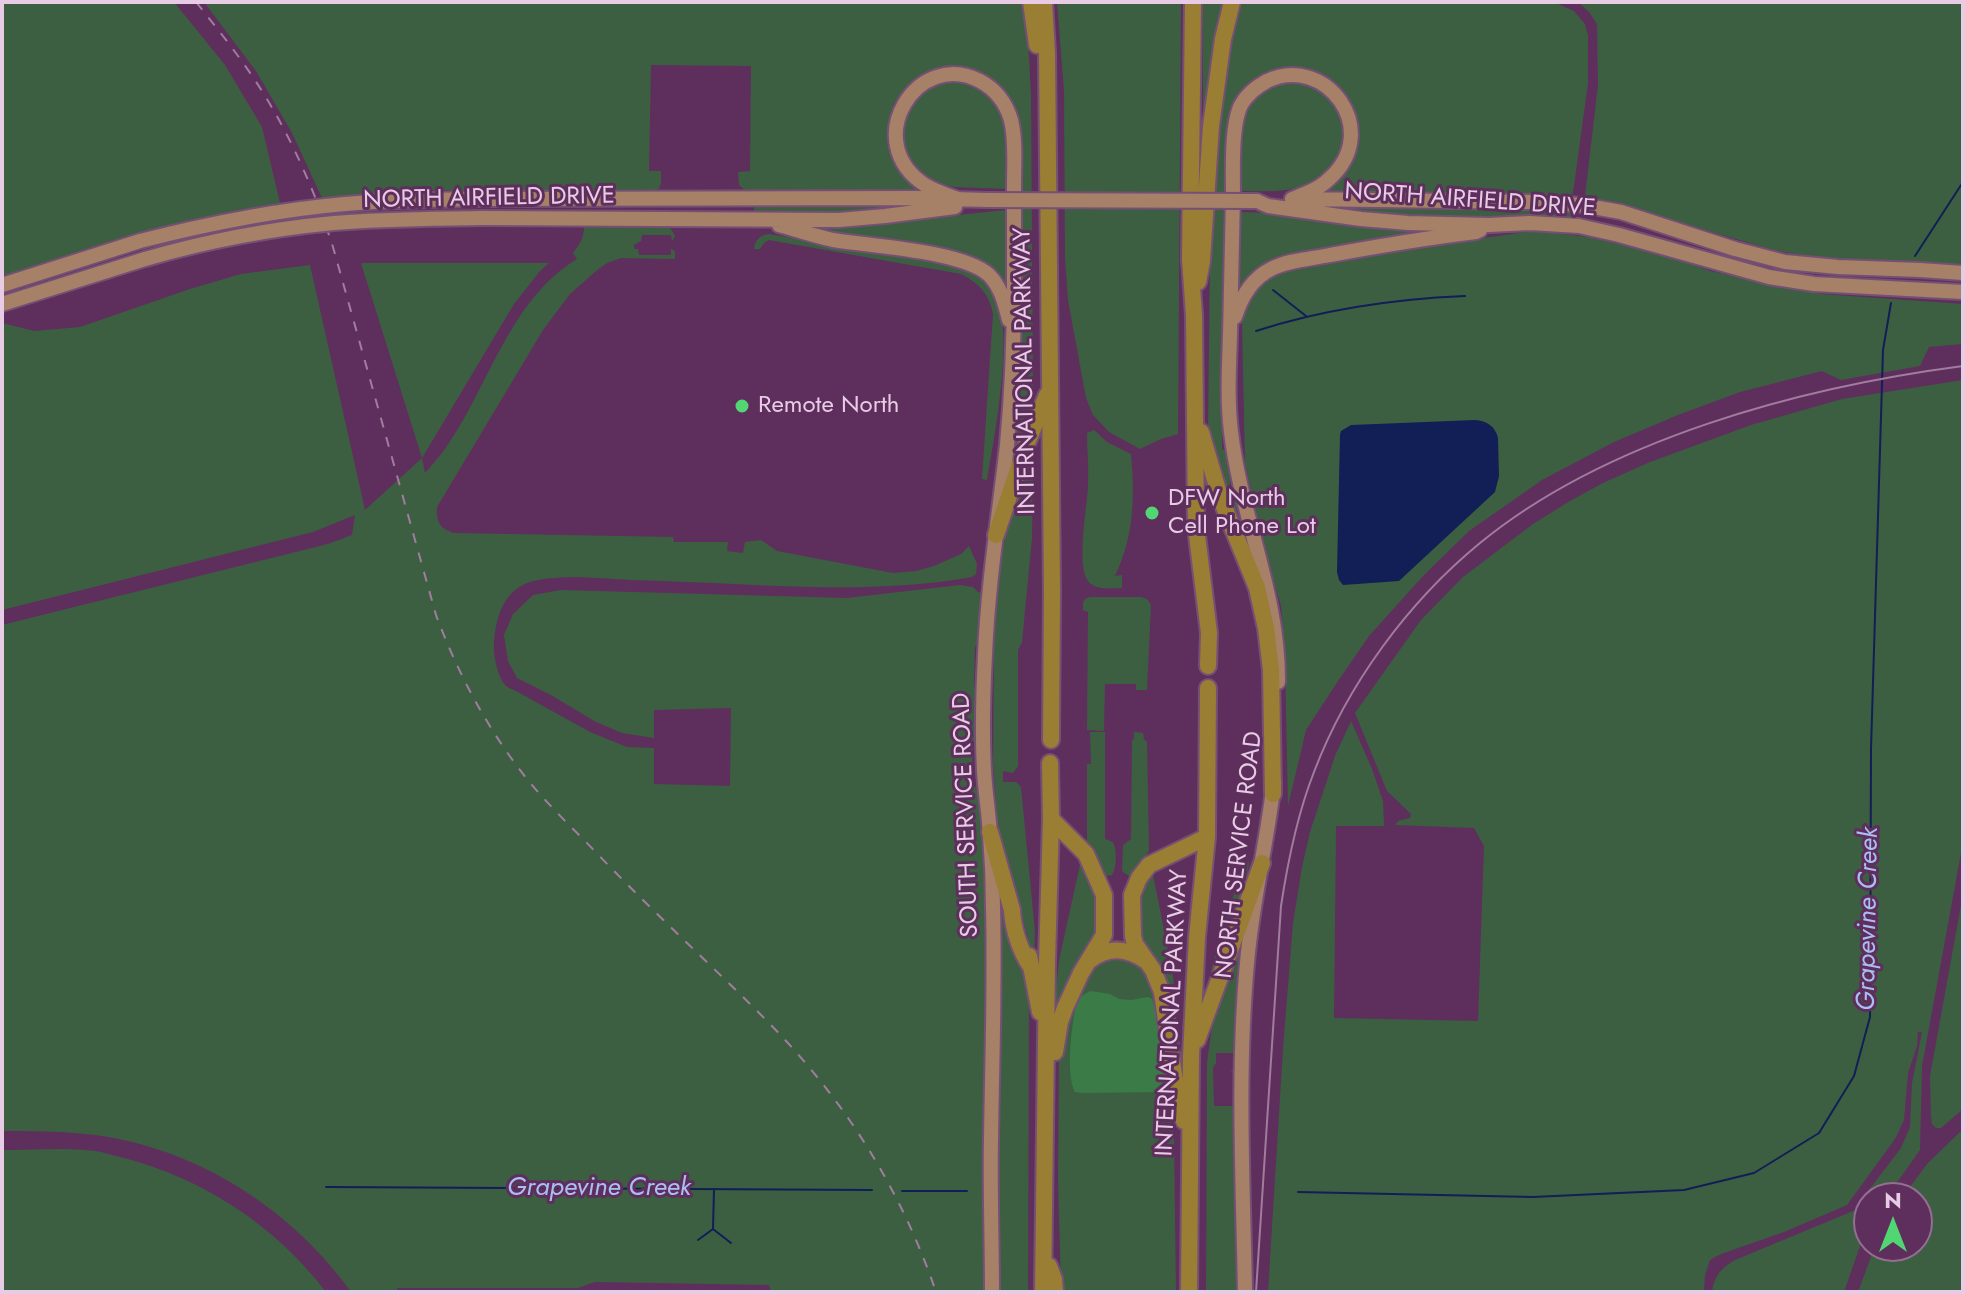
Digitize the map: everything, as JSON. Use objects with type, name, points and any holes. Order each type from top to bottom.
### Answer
[{"type":"highway","points":[[1031,2],[1048,134]]},
{"type":"highway","name":"INTERNATIONAL PARKWAY","points":[[1044,2],[1051,386],[1051,740]]},
{"type":"highway","points":[[1193,2],[1190,259],[1194,315],[1193,403],[1196,527],[1209,633],[1208,666]]},
{"type":"highway","points":[[1194,315],[1202,261],[1217,73],[1232,2]]},
{"type":"highway","points":[[996,535],[1027,443],[1051,386]]},
{"type":"highway","points":[[1193,403],[1220,497],[1257,588],[1266,628],[1266,715],[1272,741],[1273,794]]},
{"type":"highway","name":"INTERNATIONAL PARKWAY","points":[[1189,1292],[1191,1056],[1197,937],[1207,837],[1208,688]]},
{"type":"highway","points":[[1049,1285],[1044,1253],[1050,763]]},
{"type":"highway","points":[[1046,1091],[1053,1069],[1060,1022],[1072,991],[1104,935],[1104,895],[1101,886],[1086,854],[1051,819]]},
{"type":"highway","points":[[990,832],[1019,941],[1031,967],[1046,1034]]},
{"type":"highway","points":[[1189,1138],[1178,1102],[1162,992],[1133,936],[1132,895],[1149,865],[1207,837]]},
{"type":"highway","points":[[1191,1056],[1262,863]]},
{"type":"highway","points":[[1101,886],[1136,885]]},
{"type":"highway","points":[[1089,961],[1106,951],[1116,950],[1134,953],[1147,962]]},
{"type":"main road","name":"SOUTH SERVICE ROAD","points":[[958,199],[928,187],[905,167],[897,151],[895,135],[901,109],[911,95],[932,79],[952,74],[973,78],[999,95],[1010,118],[1014,171],[1014,337],[1007,443],[986,640],[984,712],[984,769],[993,910],[992,1292]]},
{"type":"main road","name":"NORTH SERVICE ROAD","points":[[1245,1292],[1241,1126],[1245,993],[1249,939],[1273,794],[1278,737],[1278,646],[1232,440],[1229,398],[1234,154],[1240,107],[1249,93],[1272,79],[1302,76],[1331,90],[1344,105],[1349,115],[1352,138],[1342,166],[1331,178],[1317,189],[1292,199]]},
{"type":"main road","name":"NORTH AIRFIELD DRIVE","points":[[2,285],[140,241],[232,219],[318,206],[480,199],[1257,201],[1266,198],[1533,202],[1582,205],[1621,212],[1785,262],[1963,273]]},
{"type":"main road","name":"NORTH AIRFIELD DRIVE","points":[[2,304],[145,259],[221,239],[290,228],[367,221],[483,218],[839,220],[987,200]]},
{"type":"main road","name":"NORTH AIRFIELD DRIVE","points":[[1257,201],[1268,206],[1361,219],[1579,226],[1769,277],[1814,284],[1963,292]]},
{"type":"main road","points":[[1579,226],[1582,205]]},
{"type":"main road","points":[[763,221],[829,239],[929,254],[973,265],[990,276],[998,287],[1014,337]]},
{"type":"main road","points":[[1230,333],[1245,293],[1270,269],[1373,247],[1476,232],[1489,225]]},
{"type":"green space","points":[[2,2],[174,2],[225,65],[262,127],[280,203],[140,234],[2,278]]},
{"type":"green space","points":[[204,2],[1026,2],[1031,94],[1033,394],[1022,448],[1005,495],[1016,387],[1021,386],[1020,174],[1018,139],[985,77],[969,70],[939,69],[914,80],[894,103],[890,134],[897,162],[922,190],[747,192],[739,185],[738,172],[750,171],[751,66],[651,65],[649,171],[661,171],[659,189],[409,190],[322,198],[292,133],[256,71]]},
{"type":"green space","points":[[1057,2],[1181,2],[1178,434],[1140,449],[1109,432],[1093,415],[1086,398],[1068,300],[1064,91]]},
{"type":"green space","points":[[1203,2],[1226,2],[1203,127]]},
{"type":"green space","points":[[1238,2],[1558,2],[1574,11],[1585,24],[1588,36],[1588,83],[1574,186],[1572,196],[1567,198],[1322,193],[1334,180],[1352,119],[1306,74],[1243,96],[1222,358],[1222,449],[1225,450],[1230,490],[1234,491],[1242,536],[1220,483],[1208,435],[1210,253],[1219,125]]},
{"type":"green space","points":[[1578,2],[1963,2],[1963,266],[1812,257],[1774,250],[1591,201],[1585,196],[1598,85],[1597,24]]},
{"type":"green space","points":[[959,79],[980,85],[997,102],[1007,129],[1007,189],[954,187],[928,181],[915,171],[899,145],[901,114],[926,86]]},
{"type":"green space","points":[[1293,81],[1317,89],[1334,102],[1339,111],[1344,132],[1336,164],[1329,174],[1309,185],[1286,190],[1238,191],[1240,130],[1250,102],[1260,91],[1274,84]]},
{"type":"green space","points":[[756,203],[915,204],[915,207],[867,214],[754,213]]},
{"type":"green space","points":[[1329,205],[1539,206],[1569,211],[1572,215],[1558,220],[1407,218],[1328,208]]},
{"type":"green space","points":[[1007,210],[1007,293],[969,257],[960,253],[819,232],[820,228]]},
{"type":"green space","points":[[1238,212],[1429,231],[1429,235],[1289,258],[1238,294]]},
{"type":"green space","points":[[584,226],[666,226],[675,236],[672,241],[671,235],[642,235],[634,249],[638,249],[639,255],[671,255],[671,249],[675,251],[675,259],[621,258],[607,263],[570,294],[543,330],[437,507],[438,521],[442,527],[454,533],[673,537],[674,542],[728,542],[727,551],[743,553],[745,542],[761,540],[777,551],[893,573],[934,566],[961,554],[969,546],[977,564],[976,574],[929,583],[844,587],[574,577],[544,579],[521,586],[508,597],[500,611],[494,649],[498,671],[507,687],[590,732],[627,747],[654,748],[654,784],[730,786],[731,708],[654,710],[654,738],[622,733],[596,722],[517,678],[508,661],[504,635],[513,614],[533,595],[561,590],[847,598],[960,585],[973,587],[982,593],[979,643],[975,647],[974,686],[978,693],[972,781],[977,790],[985,845],[989,922],[983,1292],[771,1292],[769,1285],[595,1282],[578,1288],[397,1288],[397,1292],[351,1292],[327,1262],[271,1209],[205,1169],[133,1142],[60,1132],[2,1131],[2,625],[328,544],[352,535],[355,515],[313,532],[2,610],[2,323],[34,331],[80,327],[241,274],[310,265],[365,510],[422,458],[425,473],[461,425],[502,346],[534,297],[554,276],[577,259],[573,253],[581,241]]},
{"type":"green space","points":[[1533,231],[1589,237],[1673,257],[1710,271],[1821,294],[1963,304],[1963,344],[1929,347],[1920,366],[1841,380],[1822,371],[1740,392],[1614,442],[1542,480],[1469,531],[1369,636],[1306,730],[1288,806],[1281,606],[1263,545],[1245,463],[1242,323],[1252,294],[1270,277],[1302,266]]},
{"type":"green space","points":[[769,234],[967,266],[991,285],[999,301],[1003,351],[1002,380],[987,480],[982,479],[993,314],[983,290],[961,274],[769,240],[760,249],[754,249],[758,238]]},
{"type":"green space","points":[[361,263],[549,263],[514,304],[422,458]]},
{"type":"green space","points":[[1963,380],[1963,842],[1922,1066],[1920,1150],[1897,1182],[1875,1182],[1901,1148],[1910,1127],[1912,1083],[1922,1032],[1918,1032],[1908,1073],[1904,1120],[1895,1139],[1864,1182],[1853,1182],[1853,1197],[1847,1205],[1710,1260],[1704,1292],[1268,1292],[1293,923],[1310,832],[1335,756],[1351,721],[1383,801],[1384,826],[1336,826],[1334,1018],[1478,1021],[1484,846],[1474,828],[1395,825],[1410,818],[1411,814],[1387,791],[1355,713],[1421,620],[1463,577],[1533,524],[1603,483],[1650,462],[1751,425],[1842,399]]},
{"type":"green space","points":[[1094,430],[1107,442],[1131,454],[1132,516],[1126,546],[1115,576],[1122,575],[1122,588],[1094,586],[1086,577],[1083,566],[1087,433]]},
{"type":"green space","points":[[1028,456],[1033,456],[1032,538],[1022,642],[1018,650],[1018,766],[1013,773],[1003,771],[1003,782],[1016,782],[1021,787],[1035,932],[1034,959],[1001,845],[993,764],[994,642],[999,572],[1007,525]]},
{"type":"green space","points":[[1090,597],[1142,597],[1151,605],[1147,690],[1136,690],[1136,684],[1105,684],[1104,731],[1087,730],[1088,612],[1083,610],[1083,603]]},
{"type":"green space","points":[[1090,732],[1105,732],[1105,839],[1113,842],[1116,858],[1112,875],[1107,876],[1102,874],[1087,842]]},
{"type":"green space","points":[[1134,732],[1143,733],[1147,742],[1149,850],[1133,876],[1129,876],[1122,869],[1123,845],[1131,839]]},
{"type":"green space","points":[[1244,861],[1249,862],[1246,886],[1211,985],[1213,962]]},
{"type":"green space","points":[[1080,865],[1086,865],[1100,889],[1099,938],[1053,1022],[1059,960]]},
{"type":"green space","points":[[1152,870],[1172,970],[1177,1059],[1170,1020],[1137,939],[1137,890]]},
{"type":"green space","points":[[998,889],[1022,959],[1029,1003],[1028,1292],[997,1292]]},
{"type":"green space","points":[[1963,894],[1963,1109],[1941,1128],[1936,1128],[1931,1117],[1930,1076]]},
{"type":"green space","points":[[1240,939],[1243,940],[1237,1050],[1233,1053],[1216,1053],[1213,1068],[1214,1106],[1233,1106],[1231,1072],[1236,1072],[1236,1292],[1206,1292],[1207,1063],[1213,1018]]},
{"type":"green space","points":[[1118,954],[1147,971],[1162,1020],[1174,1140],[1176,1292],[1061,1292],[1059,1054],[1075,993],[1099,960]]},
{"type":"green space","points":[[1090,991],[1110,994],[1119,999],[1152,999],[1161,1029],[1165,1081],[1159,1092],[1075,1092],[1070,1073],[1074,1019],[1078,998]]},
{"type":"green space","points":[[1963,1129],[1963,1292],[1858,1292],[1869,1262],[1933,1262],[1933,1182],[1914,1182],[1927,1164]]},
{"type":"green space","points":[[2,1150],[98,1152],[154,1167],[182,1179],[210,1192],[261,1226],[285,1246],[326,1292],[2,1292]]},
{"type":"green space","points":[[1853,1211],[1854,1262],[1844,1292],[1712,1292],[1719,1273],[1735,1260]]},
{"type":"shaded area","points":[[1475,420],[1490,425],[1498,438],[1499,476],[1495,492],[1399,581],[1343,585],[1337,572],[1341,431],[1351,425]]},
{"type":"waterway","name":"Grapevine Creek","points":[[1915,256],[1963,182]]},
{"type":"waterway","points":[[1273,290],[1306,316]]},
{"type":"waterway","points":[[1256,331],[1359,306],[1465,296]]},
{"type":"waterway","name":"Grapevine Creek","points":[[1298,1192],[1533,1197],[1684,1190],[1754,1173],[1819,1133],[1854,1076],[1870,1017],[1871,749],[1883,350],[1891,303]]},
{"type":"waterway","name":"Grapevine Creek","points":[[326,1187],[872,1190]]},
{"type":"waterway","points":[[698,1240],[713,1229],[714,1189]]},
{"type":"waterway","name":"Grapevine Creek","points":[[902,1191],[967,1191]]},
{"type":"waterway","points":[[713,1229],[731,1243]]},
{"type":"tram line","points":[[1256,1292],[1281,906],[1290,855],[1308,788],[1328,740],[1382,647],[1428,591],[1480,543],[1531,506],[1586,474],[1709,423],[1773,404],[1901,375],[1963,366]]},
{"type":"railway","points":[[196,2],[265,96],[312,189],[333,247],[436,615],[475,701],[499,741],[541,795],[631,889],[773,1027],[828,1091],[866,1145],[898,1201],[936,1292]]},
{"type":"place","name":"Remote North","points":[[742,406]]},
{"type":"place","name":"DFW North Cell Phone Lot","points":[[1152,513]]}]
